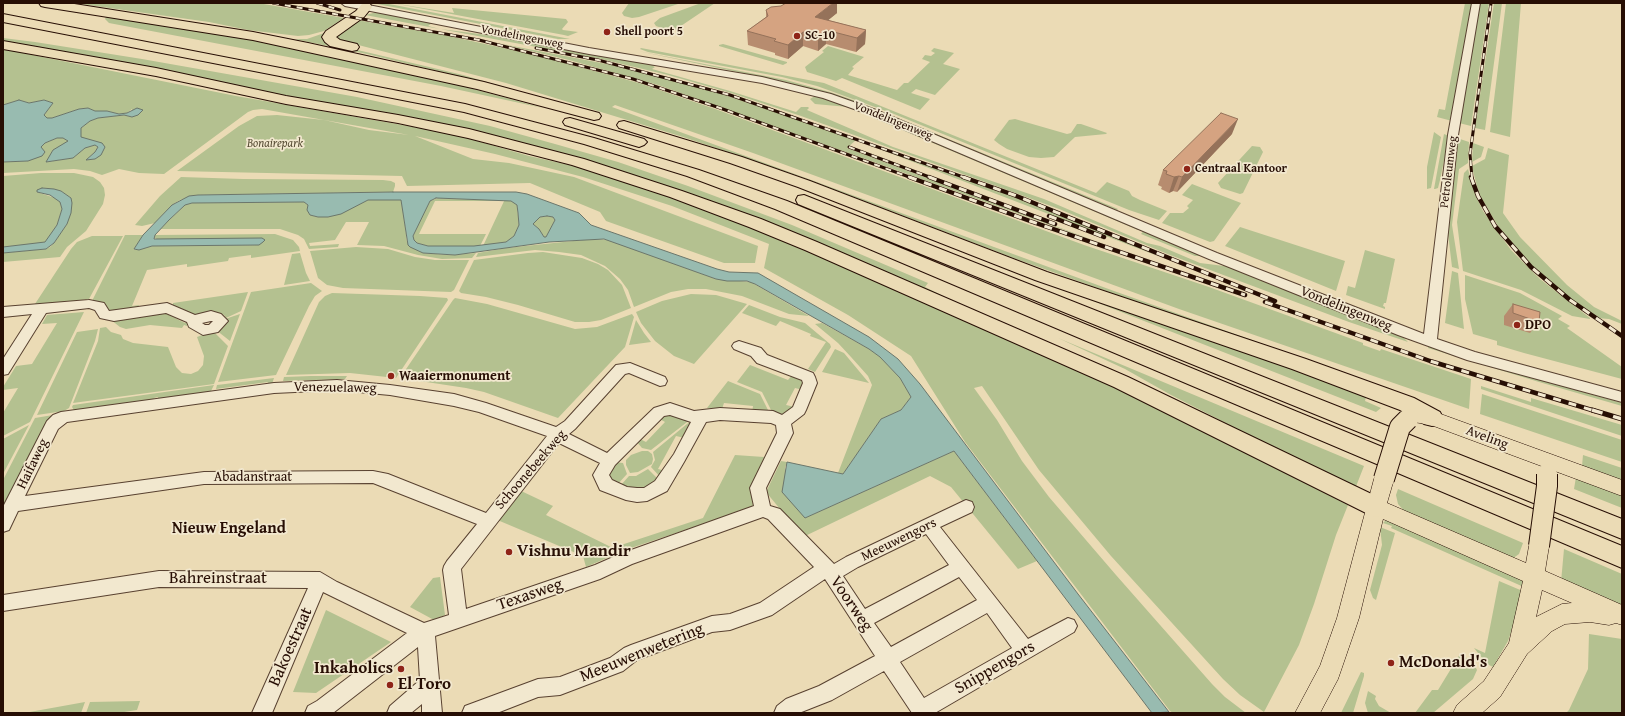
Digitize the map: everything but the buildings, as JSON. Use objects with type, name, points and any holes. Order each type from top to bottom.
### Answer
[{"type":"highway","points":[[45,3],[199,28],[291,37],[315,35],[362,7]]},
{"type":"highway","points":[[362,7],[331,34],[329,37],[332,41],[341,45],[442,69],[528,92],[597,123]]},
{"type":"highway","points":[[3,8],[420,88],[670,138],[804,184],[1041,276],[1287,360],[1400,401],[1432,418]]},
{"type":"highway","points":[[3,18],[465,108],[589,142],[693,173],[781,205],[1622,557]]},
{"type":"highway","points":[[226,30],[418,71],[597,123],[772,187],[1622,529]]},
{"type":"highway","points":[[3,34],[101,48],[246,73],[352,86]]},
{"type":"highway","points":[[3,45],[156,72],[279,99],[398,119],[469,134],[578,162],[676,194],[749,220],[811,246],[1114,379],[1164,402],[1376,507]]},
{"type":"main road","name":"Aveling","points":[[1307,713],[1330,671],[1348,618],[1376,507],[1400,427],[1408,419],[1420,417],[1432,418],[1535,456]]},
{"type":"main road","points":[[1519,647],[1534,577],[1547,486],[1547,474],[1544,465],[1535,456]]},
{"type":"main road","points":[[1535,456],[1622,488]]},
{"type":"main road","points":[[1376,507],[1622,616]]},
{"type":"main road","points":[[1465,713],[1492,689],[1519,647],[1544,624],[1562,614],[1590,612],[1622,616]]},
{"type":"street","name":"Petroleumweg","points":[[1430,338],[1453,135],[1476,3]]},
{"type":"street","name":"Vondelingenweg","points":[[362,7],[615,55],[700,68],[778,83],[827,96],[872,112],[1256,273],[1430,338],[1472,356],[1622,397]]},
{"type":"street","points":[[3,312],[93,304],[99,306],[105,315],[109,316],[167,308],[194,320]]},
{"type":"street","points":[[3,370],[42,308]]},
{"type":"street","name":"Vondelingenweg","points":[[1430,338],[1622,392]]},
{"type":"street","points":[[739,346],[756,352],[762,359],[803,375],[809,379],[810,384],[799,410],[783,422]]},
{"type":"street","name":"Schoonebeekweg","points":[[459,619],[453,566],[558,434],[570,425],[621,370],[630,368],[660,381]]},
{"type":"street","name":"Venezuelaweg","points":[[52,425],[58,419],[66,416],[218,394],[274,388],[337,385],[390,390],[454,400],[481,407],[558,434],[569,442],[609,461]]},
{"type":"street","points":[[700,417],[664,482],[654,491],[648,494],[637,495],[626,493],[606,485],[601,475],[609,461],[662,410],[674,409],[694,417],[727,414],[773,417],[783,422]]},
{"type":"street","points":[[763,510],[758,488],[785,433],[783,422]]},
{"type":"street","name":"Haifaweg","points":[[3,525],[52,425]]},
{"type":"street","name":"Abadanstraat","points":[[12,505],[204,478],[373,477],[382,478],[488,521]]},
{"type":"street","name":"Meeuwengors","points":[[830,571],[852,562],[966,507]]},
{"type":"street","name":"Voorweg","points":[[763,510],[774,514],[830,571],[923,712]]},
{"type":"street","name":"Texasweg","points":[[315,713],[324,708],[423,632],[600,571],[626,559],[763,510]]},
{"type":"street","points":[[929,525],[1026,650]]},
{"type":"street","points":[[862,620],[961,567]]},
{"type":"street","name":"Meeuwenwetering","points":[[472,713],[538,688],[560,686],[616,664],[631,654],[712,624],[730,622],[766,609],[830,571]]},
{"type":"street","name":"Bahreinstraat","points":[[3,603],[159,579],[320,580]]},
{"type":"street","points":[[320,580],[331,588],[423,632],[427,639],[432,713]]},
{"type":"street","name":"Bakoestraat","points":[[262,713],[320,580]]},
{"type":"street","points":[[784,713],[793,706],[825,693],[989,602]]},
{"type":"street","name":"Snippengors","points":[[923,712],[1068,626]]},
{"type":"street","points":[[397,713],[430,684]]},
{"type":"green space","points":[[74,3],[258,3],[344,18],[324,31],[298,36],[248,30],[209,22]]},
{"type":"green space","points":[[372,3],[384,3],[570,39],[558,39]]},
{"type":"green space","points":[[392,3],[454,13],[452,8],[566,19],[568,22],[562,29],[578,32],[568,36]]},
{"type":"green space","points":[[629,3],[681,3],[632,18],[624,16],[622,13]]},
{"type":"green space","points":[[701,3],[715,3],[672,32],[656,26],[654,23],[660,18]]},
{"type":"green space","points":[[1465,3],[1472,3],[1452,121],[1437,117],[1439,109],[1445,110]]},
{"type":"green space","points":[[1480,3],[1489,3],[1471,126],[1459,123]]},
{"type":"green space","points":[[1494,3],[1502,3],[1485,130],[1475,128]]},
{"type":"green space","points":[[1506,3],[1521,3],[1510,137],[1490,132]]},
{"type":"green space","points":[[377,12],[435,21],[428,26],[440,29],[365,15]]},
{"type":"green space","points":[[106,17],[292,46],[419,74],[543,108],[441,86],[109,23],[105,19]]},
{"type":"green space","points":[[357,20],[449,36],[535,55],[639,83],[718,110],[1084,245],[1209,287],[1363,343],[1363,345],[1380,351],[1381,349],[1471,379],[1469,409],[1179,309],[753,153],[615,105],[612,107],[1114,291],[1387,388],[1258,345],[1016,259],[799,176],[683,137],[506,83],[335,39],[335,35]]},
{"type":"green space","points":[[440,29],[488,35],[492,33],[655,65],[652,69],[730,91],[796,112],[801,107],[808,107],[809,108],[807,110],[893,147],[1044,199],[1147,243],[1160,246],[1200,263],[1232,267],[1419,340],[1418,343],[1403,337],[1408,342],[1349,322],[1170,255],[1059,209],[801,116],[731,93],[668,75],[601,59]]},
{"type":"green space","points":[[327,32],[328,43],[463,75],[508,88],[367,54],[294,39],[307,39]]},
{"type":"green space","points":[[3,38],[142,59],[357,97],[490,126],[555,144],[618,162],[688,186],[792,225],[928,283],[925,287],[961,305],[798,238],[507,141],[3,42]]},
{"type":"green space","points":[[497,43],[617,66],[719,93],[857,140],[1046,208],[1163,258],[856,140],[847,148],[1106,245],[658,85],[569,60]]},
{"type":"green space","points":[[723,44],[787,63],[783,65],[719,46]]},
{"type":"green space","points":[[828,46],[864,57],[852,67],[854,68],[848,75],[897,90],[904,83],[908,83],[930,62],[922,59],[925,55],[931,56],[935,53],[931,51],[934,48],[954,53],[943,64],[960,69],[935,95],[916,89],[911,93],[930,99],[920,110],[842,78],[836,81],[807,72],[805,67],[824,52],[822,51]]},
{"type":"green space","name":"Bonairepark","points":[[3,49],[236,96],[457,135],[529,156],[574,166],[706,209],[838,264],[1121,387],[1165,412],[1348,505],[1336,535],[1299,645],[1264,712],[1240,695],[1223,679],[1111,556],[1039,470],[982,386],[974,388],[997,420],[1022,461],[1049,497],[1212,684],[1225,697],[1246,713],[1173,713],[1170,711],[965,442],[911,356],[848,315],[764,268],[769,244],[672,206],[583,177],[495,154],[415,136],[473,159],[509,163],[574,177],[758,246],[755,263],[724,263],[606,221],[600,212],[530,183],[407,186],[402,176],[177,171],[239,126],[257,116],[277,115],[324,120],[369,130],[409,135],[262,109],[248,112],[164,174],[139,173],[119,169],[102,175],[90,171],[74,169],[3,173],[3,162],[28,161],[45,143],[57,138],[63,138],[69,141],[65,145],[53,150],[47,162],[73,158],[85,148],[95,145],[98,147],[95,152],[86,160],[95,159],[105,147],[80,137],[81,128],[90,121],[98,118],[124,115],[132,117],[132,109],[127,113],[119,114],[107,111],[95,111],[88,108],[47,118],[44,115],[53,103],[44,100],[29,103],[19,100],[3,105]]},
{"type":"green space","points":[[640,49],[824,83],[1096,193],[1107,182],[1129,191],[1132,196],[1140,200],[1167,211],[1159,220],[1129,210],[894,114],[817,86],[782,77],[648,52]]},
{"type":"green space","points":[[638,51],[786,80],[830,92],[859,102],[1118,209],[1117,210],[829,94],[785,82]]},
{"type":"green space","points":[[815,96],[820,96],[844,104],[1140,227],[1138,230],[848,107],[815,104],[810,99]]},
{"type":"green space","points":[[1015,119],[1067,134],[1071,133],[1077,124],[1107,133],[1075,137],[1054,157],[1029,157],[1007,149],[994,140],[1009,120]]},
{"type":"green space","points":[[1434,132],[1441,137],[1431,188],[1427,189],[1427,167]]},
{"type":"green space","points":[[1444,134],[1449,136],[1438,188],[1434,189]]},
{"type":"green space","points":[[1457,138],[1469,142],[1468,163],[1459,169],[1452,225],[1459,269],[1452,267],[1447,225]]},
{"type":"green space","points":[[1473,143],[1484,147],[1481,157],[1472,162]]},
{"type":"green space","points":[[1252,146],[1260,147],[1263,152],[1243,193],[1240,194],[1221,188],[1218,183]]},
{"type":"green space","points":[[1488,148],[1509,155],[1503,213],[1520,237],[1567,285],[1594,307],[1622,321],[1622,324],[1609,319],[1596,318],[1562,292],[1535,269],[1499,228],[1479,194],[1472,166],[1485,159]]},
{"type":"green space","points":[[1468,169],[1475,194],[1483,211],[1511,250],[1540,279],[1590,319],[1572,316],[1521,290],[1463,271],[1457,222],[1464,173]]},
{"type":"green space","points":[[41,173],[74,173],[93,177],[100,182],[104,188],[105,195],[103,204],[86,231],[67,247],[60,257],[3,262],[3,253],[46,249],[50,247],[67,224],[71,198],[61,191],[45,188],[37,192],[55,198],[60,202],[62,209],[57,225],[47,241],[41,244],[3,247],[3,176]]},
{"type":"green space","points":[[181,177],[383,180],[395,183],[395,186],[393,192],[198,195],[180,200],[172,205],[155,223],[142,226],[135,225],[160,196]]},
{"type":"green space","points":[[1192,184],[1241,203],[1214,241],[1210,242],[1162,223],[1170,213],[1183,213],[1189,208],[1187,206],[1193,200],[1182,195]]},
{"type":"green space","points":[[438,198],[504,199],[503,201],[435,201],[419,234],[486,234],[480,246],[428,246],[417,243],[413,240],[413,236],[422,216],[430,201]]},
{"type":"green space","points":[[505,199],[514,202],[517,205],[519,225],[514,236],[506,242],[483,246]]},
{"type":"green space","points":[[368,200],[402,200],[407,242],[423,253],[449,255],[476,253],[472,258],[442,259],[418,255],[384,246],[357,245],[369,222],[346,222],[335,240],[309,243],[310,246],[339,244],[338,247],[309,249],[304,239],[298,235],[280,229],[160,229],[185,205],[192,203],[304,202],[308,205],[310,215],[328,217]]},
{"type":"green space","points":[[540,217],[553,217],[555,220],[546,237],[544,237],[539,229],[533,224]]},
{"type":"green space","points":[[1240,227],[1345,261],[1336,291],[1225,246]]},
{"type":"green space","points":[[1145,229],[1201,254],[1199,256],[1195,256],[1141,234]]},
{"type":"green space","points":[[275,234],[293,240],[299,247],[300,251],[251,258],[251,255],[229,258],[228,261],[187,267],[187,264],[147,270],[132,306],[139,305],[138,307],[110,312],[103,303],[92,301],[125,235],[143,235],[134,249],[135,250],[152,246],[259,245],[158,240],[154,237],[155,235]]},
{"type":"green space","points":[[92,236],[123,236],[89,299],[33,307],[71,249],[77,242]]},
{"type":"green space","points":[[592,239],[609,240],[716,279],[751,282],[809,316],[789,314],[742,296],[706,289],[688,289],[671,292],[634,307],[628,290],[620,279],[605,266],[581,255],[535,250],[476,257],[478,253],[506,248]]},
{"type":"green space","points":[[356,247],[388,249],[415,257],[435,260],[469,260],[454,290],[451,292],[343,288],[327,285],[318,278],[310,251]]},
{"type":"green space","points":[[1365,250],[1395,259],[1386,303],[1384,303],[1383,306],[1385,309],[1346,295],[1348,286],[1355,288]]},
{"type":"green space","points":[[543,252],[582,258],[598,264],[608,270],[622,285],[631,308],[601,320],[575,322],[518,305],[486,297],[461,293],[459,291],[474,260]]},
{"type":"green space","points":[[300,253],[310,281],[284,285],[292,254]]},
{"type":"green space","points":[[1452,271],[1458,273],[1464,329],[1445,323]]},
{"type":"green space","points":[[1465,275],[1520,293],[1562,316],[1558,319],[1570,326],[1567,328],[1622,367],[1622,379],[1497,345],[1497,341],[1473,334],[1465,299]]},
{"type":"green space","points":[[1032,277],[1227,344],[1366,397],[1365,401],[1381,408],[1376,412]]},
{"type":"green space","points":[[311,283],[322,291],[315,296],[309,306],[276,375],[218,382],[251,292]]},
{"type":"green space","points":[[248,292],[241,311],[226,318],[224,315],[216,312],[197,316],[173,305],[173,303]]},
{"type":"green space","points":[[332,293],[420,296],[447,298],[448,300],[396,378],[350,373],[286,375],[319,302],[325,296]]},
{"type":"green space","points":[[691,294],[716,295],[747,304],[694,364],[674,356],[655,341],[641,323],[636,312],[662,301]]},
{"type":"green space","points":[[455,298],[487,304],[575,329],[597,327],[632,314],[634,317],[625,347],[558,418],[484,392],[400,378]]},
{"type":"green space","points":[[749,305],[780,317],[805,323],[830,344],[831,347],[815,372],[808,369],[826,342],[780,321],[776,326],[742,313]]},
{"type":"green space","points":[[84,312],[30,422],[3,436],[3,413],[18,388],[3,390],[3,387],[16,366],[32,364],[57,323],[42,324],[47,315]]},
{"type":"green space","points":[[165,313],[185,323],[188,321],[187,326],[184,325],[182,328],[150,325],[126,329],[120,327],[111,320]]},
{"type":"green space","points":[[240,314],[230,341],[216,330],[225,319]]},
{"type":"green space","points":[[636,320],[644,333],[651,342],[629,345]]},
{"type":"green space","points":[[822,323],[869,349],[880,357],[900,378],[911,397],[901,410],[881,419],[843,474],[838,473],[872,385],[868,376],[838,343],[815,324]]},
{"type":"green space","points":[[106,327],[111,332],[121,335],[123,339],[133,343],[168,347],[176,367],[182,373],[191,374],[198,371],[203,365],[204,356],[197,337],[213,331],[228,346],[214,384],[73,403],[98,341],[100,328]]},
{"type":"green space","points":[[98,329],[95,341],[69,408],[64,411],[37,415],[77,332]]},
{"type":"green space","points":[[1058,338],[1364,466],[1355,489],[1171,395],[1125,369]]},
{"type":"green space","points":[[1429,344],[1529,375],[1530,377],[1622,403],[1622,406],[1428,348]]},
{"type":"green space","points":[[835,349],[844,353],[869,383],[822,372]]},
{"type":"green space","points":[[750,365],[788,380],[793,374],[805,382],[803,390],[795,388],[786,405],[795,407],[784,414],[773,414],[762,392],[737,382]]},
{"type":"green space","points":[[347,376],[345,379],[283,381],[284,377]]},
{"type":"green space","points":[[274,378],[272,384],[267,385],[268,382],[216,389],[217,385]]},
{"type":"green space","points":[[728,381],[760,394],[770,414],[752,413],[753,406],[724,403],[722,409],[707,408]]},
{"type":"green space","points":[[214,385],[211,391],[158,399],[158,397],[154,398],[153,400],[77,411],[72,407],[73,405]]},
{"type":"green space","points":[[1481,386],[1531,402],[1531,398],[1622,425],[1622,436],[1481,389]]},
{"type":"green space","points":[[1482,394],[1622,440],[1622,462],[1480,414]]},
{"type":"green space","points":[[664,413],[691,419],[651,450],[642,448],[636,441],[638,438],[646,442],[665,422],[658,418]]},
{"type":"green space","points":[[59,414],[50,421],[3,515],[3,480],[35,418]]},
{"type":"green space","points":[[693,419],[685,438],[676,436],[658,469],[666,471],[662,479],[651,467],[655,460],[653,452]]},
{"type":"green space","points":[[29,425],[3,474],[3,439]]},
{"type":"green space","points":[[642,451],[648,451],[652,454],[652,464],[638,472],[630,473],[626,465],[626,460],[631,455]]},
{"type":"green space","points":[[954,451],[1037,561],[1018,569],[951,487],[930,476],[803,537],[766,492],[781,461],[787,462],[785,468],[805,518]]},
{"type":"green space","points":[[735,455],[764,457],[757,506],[712,525],[709,522],[625,550],[618,546],[703,518]]},
{"type":"green space","points":[[1583,455],[1622,468],[1622,481],[1582,466]]},
{"type":"green space","points":[[614,462],[623,463],[627,474],[617,485],[608,479],[608,469]]},
{"type":"green space","points":[[648,469],[661,482],[646,490],[620,486],[629,476],[636,476]]},
{"type":"green space","points":[[1576,477],[1622,494],[1622,508],[1574,489]]},
{"type":"green space","points":[[1398,489],[1523,543],[1519,554],[1512,559],[1407,514],[1398,504],[1396,495]]},
{"type":"green space","points":[[519,490],[553,506],[546,515],[621,552],[586,567],[583,556],[495,519]]},
{"type":"green space","points":[[1386,520],[1390,520],[1528,578],[1526,588],[1391,528],[1392,526],[1383,523]]},
{"type":"green space","points":[[1380,527],[1395,533],[1376,600],[1373,598],[1370,590],[1382,545]]},
{"type":"green space","points":[[1564,549],[1622,574],[1622,608],[1561,582]]},
{"type":"green space","points":[[440,577],[445,615],[434,620],[410,607],[433,578]]},
{"type":"green space","points":[[1499,581],[1525,592],[1508,641],[1493,667],[1487,664],[1474,648],[1485,653]]},
{"type":"green space","points":[[326,610],[391,642],[316,693],[293,692]]},
{"type":"green space","points":[[1589,634],[1622,639],[1622,713],[1566,713],[1569,710],[1588,669]]},
{"type":"green space","points":[[1460,654],[1473,662],[1477,670],[1473,679],[1433,713],[1415,713],[1432,690],[1438,690]]},
{"type":"green space","points":[[1361,672],[1364,673],[1364,676],[1353,713],[1341,713]]},
{"type":"green space","points":[[1368,691],[1376,696],[1375,699],[1379,706],[1391,713],[1368,713],[1365,703]]},
{"type":"green space","points":[[140,701],[137,710],[118,713],[86,713],[90,702]]},
{"type":"green space","points":[[85,702],[81,713],[24,713]]},
{"type":"water","points":[[19,100],[29,103],[44,100],[53,103],[44,115],[47,118],[88,108],[95,111],[107,111],[119,114],[127,113],[137,108],[143,110],[138,115],[132,117],[124,115],[98,118],[90,121],[81,128],[81,137],[102,143],[105,147],[101,155],[95,159],[86,160],[98,147],[95,145],[85,148],[73,158],[46,162],[53,150],[68,141],[63,138],[57,138],[45,143],[41,147],[45,152],[42,156],[28,161],[3,162],[3,105]]},
{"type":"water","points":[[42,188],[61,191],[71,198],[71,213],[67,224],[54,243],[46,249],[3,253],[3,247],[45,242],[57,225],[62,209],[60,202],[50,195],[37,192],[37,190]]},
{"type":"water","points":[[516,192],[527,194],[579,213],[591,225],[717,269],[729,272],[758,273],[869,337],[898,359],[920,384],[1169,712],[1152,713],[954,451],[805,518],[782,492],[787,462],[843,474],[881,419],[901,410],[911,397],[900,378],[880,357],[869,349],[755,284],[747,281],[727,281],[716,279],[604,239],[549,242],[455,255],[423,253],[408,245],[401,200],[368,200],[341,214],[328,217],[310,215],[307,210],[308,205],[304,202],[192,203],[185,205],[169,220],[155,235],[154,239],[262,238],[265,240],[259,245],[152,246],[139,250],[134,249],[143,235],[172,205],[189,196]],"holes":[[[436,198],[511,201],[517,205],[519,225],[514,236],[506,242],[474,246],[428,246],[417,243],[413,236],[430,201]],[[540,217],[553,217],[555,220],[546,237],[544,237],[539,229],[533,224]]]},
{"type":"railway","points":[[273,3],[479,40],[633,79],[720,108],[912,178]]},
{"type":"railway","points":[[317,3],[340,10]]},
{"type":"railway","points":[[1472,178],[1470,154],[1491,3]]},
{"type":"railway","points":[[536,48],[598,60],[730,95],[966,178]]},
{"type":"railway","points":[[849,147],[932,178]]},
{"type":"railway","points":[[909,177],[1030,221],[1245,295]]},
{"type":"railway","points":[[929,177],[1055,224]]},
{"type":"railway","points":[[963,177],[1014,195],[1275,301]]},
{"type":"railway","points":[[1471,177],[1478,196],[1495,226],[1531,267],[1570,300],[1622,336]]},
{"type":"railway","points":[[1049,216],[1104,237]]},
{"type":"railway","points":[[1265,302],[1430,361],[1595,411]]},
{"type":"railway","points":[[1592,410],[1622,419]]},
{"type":"place","name":"Shell poort 5","points":[[607,32]]},
{"type":"place","name":"SC-10","points":[[797,36]]},
{"type":"place","name":"Centraal Kantoor","points":[[1187,169]]},
{"type":"place","name":"DPO","points":[[1517,325]]},
{"type":"place","name":"Waaiermonument","points":[[391,376]]},
{"type":"place","name":"Vishnu Mandir","points":[[509,552]]},
{"type":"place","name":"McDonald's","points":[[1391,663]]},
{"type":"place","name":"Inkaholics","points":[[401,669]]},
{"type":"place","name":"El Toro","points":[[390,685]]},
{"type":"district","name":"Nieuw Engeland","points":[[229,529]]}]
